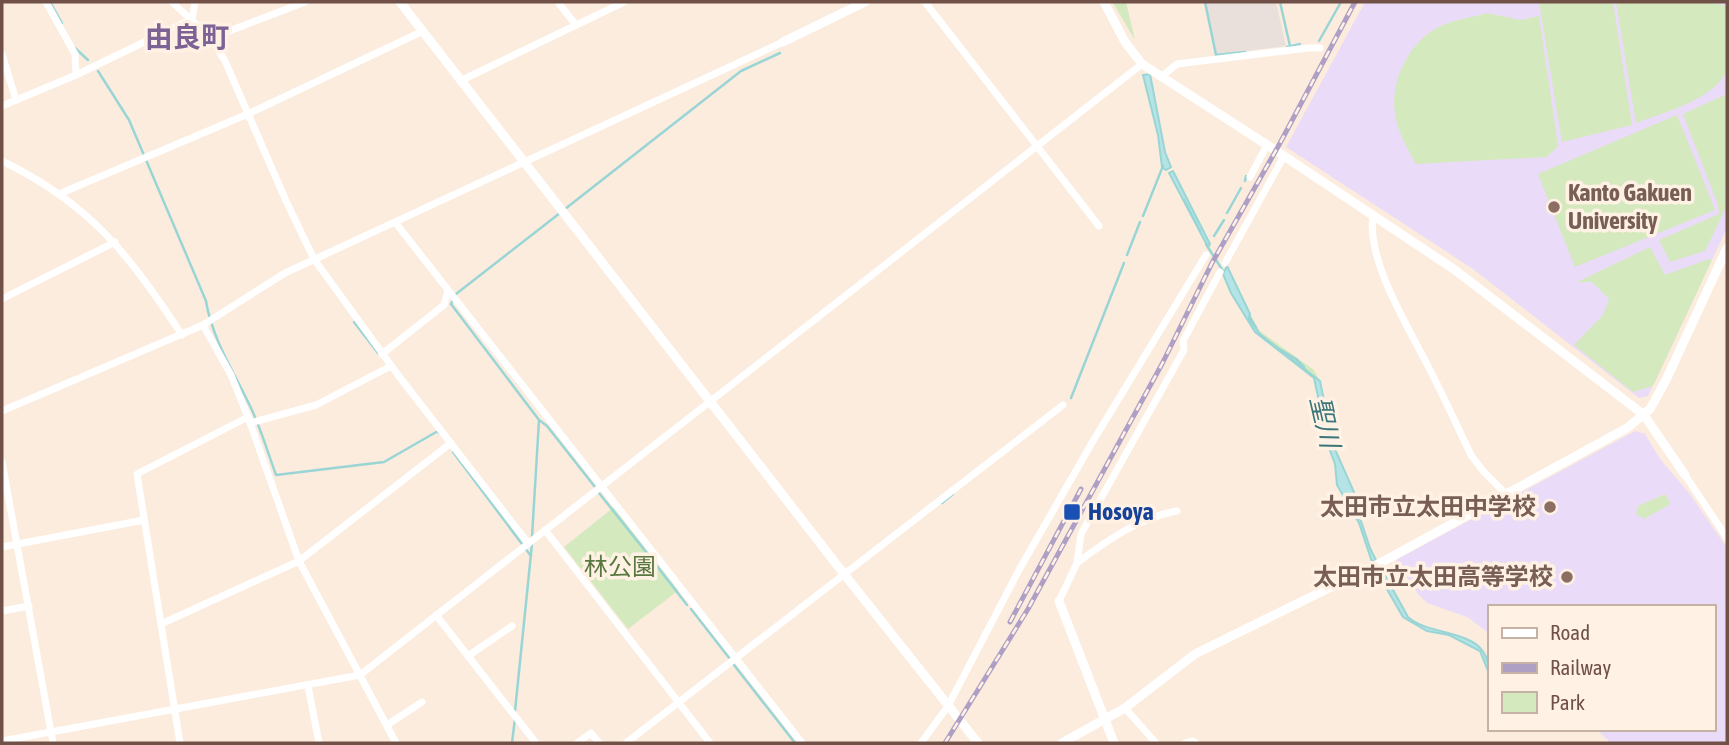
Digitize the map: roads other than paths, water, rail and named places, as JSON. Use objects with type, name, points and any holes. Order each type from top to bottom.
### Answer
[{"type":"street","points":[[46,2],[75,54],[76,75]]},
{"type":"street","points":[[172,2],[211,38],[225,61],[314,259],[391,366],[528,544]]},
{"type":"street","points":[[192,19],[195,2]]},
{"type":"street","points":[[211,38],[305,2]]},
{"type":"street","points":[[400,2],[978,743]]},
{"type":"street","points":[[558,2],[575,24]]},
{"type":"street","points":[[460,81],[624,2]]},
{"type":"street","points":[[2,411],[182,335],[203,325],[285,273],[526,163],[865,2]]},
{"type":"street","points":[[925,2],[1099,226]]},
{"type":"street","points":[[1104,2],[1125,42],[1142,64],[1455,271],[1644,415],[1727,538]]},
{"type":"street","points":[[2,106],[76,75],[192,19]]},
{"type":"street","points":[[60,194],[248,114],[421,32]]},
{"type":"street","points":[[1161,77],[1177,65],[1320,48]]},
{"type":"street","points":[[2,54],[16,100]]},
{"type":"street","points":[[2,741],[360,675],[1142,64]]},
{"type":"street","points":[[1250,177],[1267,145]]},
{"type":"street","points":[[1225,263],[1284,156]]},
{"type":"street","points":[[2,161],[60,194],[115,242],[182,335]]},
{"type":"street","points":[[1373,215],[1372,230],[1383,275],[1395,303],[1471,455],[1507,495]]},
{"type":"street","points":[[395,222],[802,743]]},
{"type":"street","points":[[2,299],[115,242]]},
{"type":"street","points":[[1062,743],[1125,708],[1195,654],[1384,561],[1605,441],[1644,415],[1653,405],[1666,380],[1727,248]]},
{"type":"street","points":[[921,743],[948,706],[1032,546],[1206,255]]},
{"type":"street","points":[[1114,743],[1059,601],[1077,564],[1081,534],[1184,350],[1183,341],[1220,272]]},
{"type":"street","points":[[382,354],[444,305],[448,291]]},
{"type":"street","points":[[203,325],[226,367],[249,420],[299,561],[396,743]]},
{"type":"street","points":[[180,743],[137,474],[249,420],[316,405],[391,366]]},
{"type":"street","points":[[626,743],[1063,405]]},
{"type":"street","points":[[161,624],[299,561],[451,443]]},
{"type":"street","points":[[2,462],[53,743]]},
{"type":"street","points":[[1077,564],[1108,540],[1162,513],[1177,511]]},
{"type":"street","points":[[2,547],[144,520]]},
{"type":"street","points":[[545,530],[710,743]]},
{"type":"street","points":[[2,611],[29,606]]},
{"type":"street","points":[[436,615],[536,743]]},
{"type":"street","points":[[468,656],[512,626]]},
{"type":"street","points":[[308,686],[319,743]]},
{"type":"street","points":[[387,725],[422,702]]},
{"type":"street","points":[[1125,708],[1156,743]]},
{"type":"street","points":[[577,743],[591,733],[599,743]]},
{"type":"street","points":[[1185,743],[1196,743]]},
{"type":"water","points":[[1150,74],[1165,152],[1171,167],[1166,170],[1162,167],[1158,135],[1143,75]]},
{"type":"water","points":[[1173,171],[1210,244],[1208,247],[1169,173]]},
{"type":"water","points":[[1227,266],[1250,314],[1249,319],[1260,334],[1320,381],[1334,447],[1357,499],[1356,506],[1376,560],[1372,562],[1359,523],[1337,485],[1335,464],[1314,378],[1255,332],[1231,293],[1223,274]]},
{"type":"water","points":[[1382,570],[1408,617],[1418,624],[1470,640],[1487,658],[1488,671],[1480,651],[1449,635],[1427,631],[1403,617],[1377,572]]},
{"type":"waterway","points":[[50,2],[62,23]]},
{"type":"waterway","points":[[1205,2],[1216,55],[1245,52]]},
{"type":"waterway","points":[[1280,2],[1290,46]]},
{"type":"waterway","points":[[1319,41],[1341,2]]},
{"type":"waterway","points":[[1287,47],[1300,44]]},
{"type":"waterway","points":[[75,48],[88,60]]},
{"type":"waterway","points":[[565,209],[741,71],[780,53]]},
{"type":"waterway","points":[[98,71],[129,120],[206,301],[213,329],[255,416],[276,475],[384,462],[438,431],[439,433]]},
{"type":"waterway","points":[[1143,216],[1163,166]]},
{"type":"waterway","points":[[1245,181],[1246,176]]},
{"type":"waterway","points":[[1227,213],[1241,188]]},
{"type":"waterway","name":"聖川","points":[[1184,200],[1200,231]]},
{"type":"waterway","points":[[532,537],[539,420],[451,304],[456,294],[560,213]]},
{"type":"waterway","points":[[1214,236],[1224,220]]},
{"type":"waterway","points":[[1127,255],[1140,222]]},
{"type":"waterway","name":"聖川","points":[[1206,244],[1223,271]]},
{"type":"waterway","points":[[1071,398],[1124,263]]},
{"type":"waterway","name":"聖川","points":[[1249,316],[1256,328]]},
{"type":"waterway","points":[[354,322],[378,353]]},
{"type":"waterway","name":"聖川","points":[[1276,347],[1304,367]]},
{"type":"waterway","points":[[539,420],[547,426],[595,487]]},
{"type":"waterway","points":[[453,452],[531,556]]},
{"type":"waterway","points":[[599,493],[650,557]]},
{"type":"waterway","points":[[942,503],[953,494]]},
{"type":"waterway","points":[[515,711],[532,544]]},
{"type":"waterway","points":[[653,561],[687,605]]},
{"type":"waterway","points":[[691,609],[730,659]]},
{"type":"waterway","points":[[734,665],[795,743]]},
{"type":"waterway","points":[[512,743],[515,718]]},
{"type":"railway","points":[[945,743],[1028,609],[1162,364],[1212,263],[1355,2]]},
{"type":"railway","points":[[1010,622],[1081,489]]},
{"type":"place","name":"Kanto Gakuen University","points":[[1554,207]]},
{"type":"place","name":"太田市立太田中学校","points":[[1550,507]]},
{"type":"place","name":"Hosoya","points":[[1072,512]]},
{"type":"place","name":"太田市立太田高等学校","points":[[1567,577]]},
{"type":"district","name":"由良町","points":[[187,37]]},
{"type":"park label","name":"林公園","points":[[620,567]]}]
